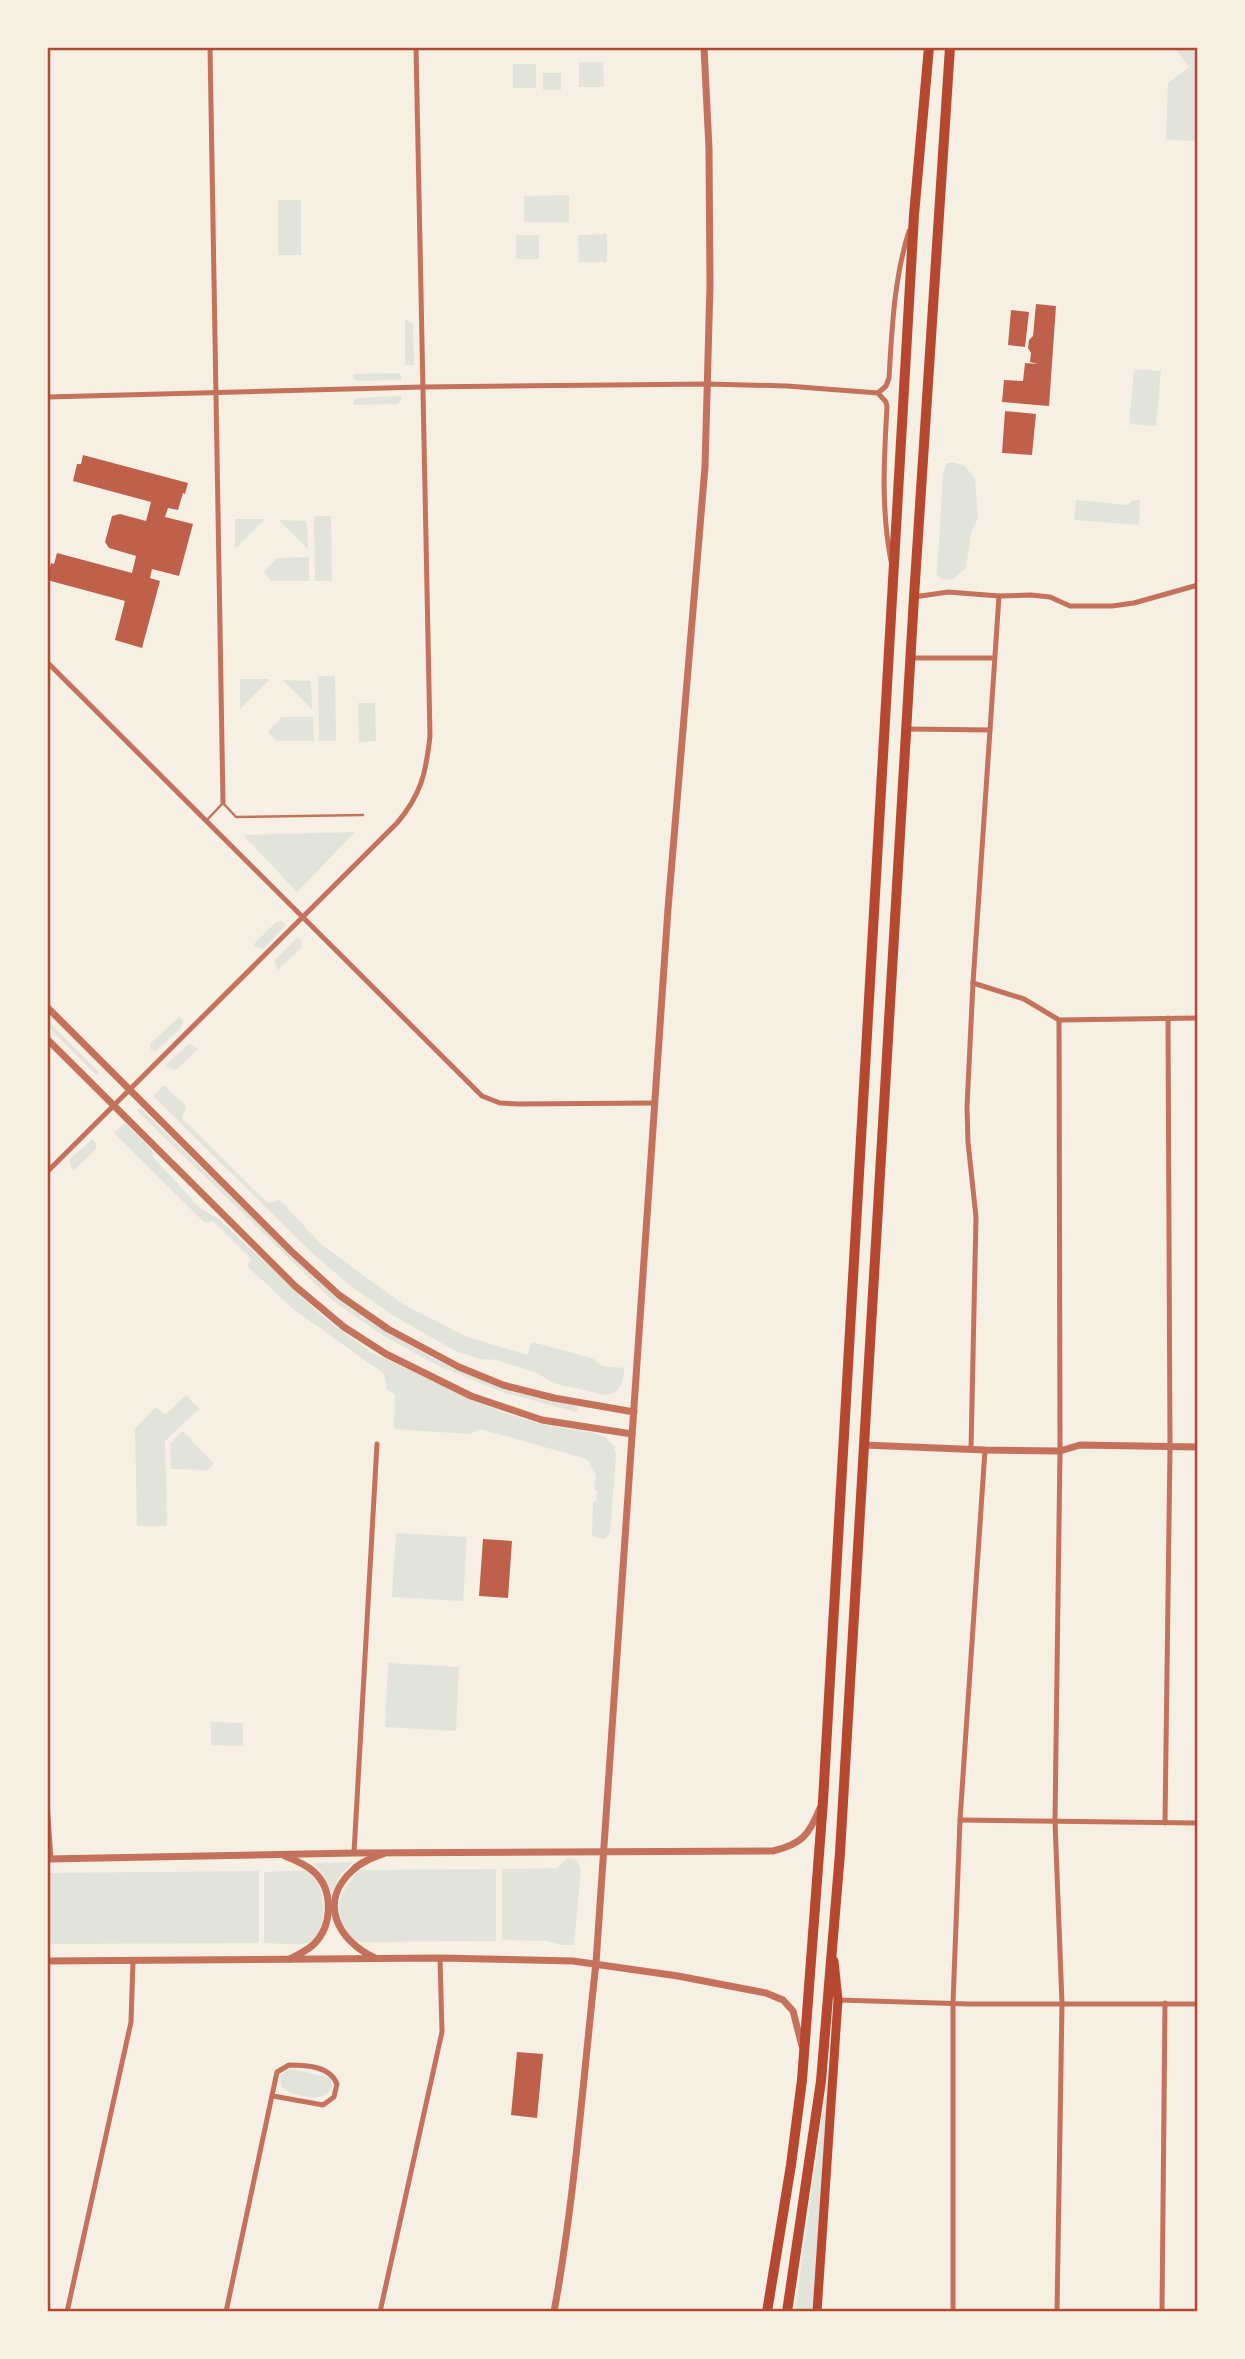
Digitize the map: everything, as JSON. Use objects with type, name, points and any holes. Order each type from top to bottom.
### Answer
[{"type":"highway","points":[[767,2312],[791,2165],[804,2058],[823,1801],[915,215],[929,47]]},
{"type":"highway","points":[[787,2312],[821,2081],[841,1840],[914,597],[950,47]]},
{"type":"main road","points":[[817,2312],[838,2000],[833,1943]]},
{"type":"street","points":[[210,47],[223,803]]},
{"type":"street","points":[[47,1172],[303,919],[412,806],[421,788],[430,736],[416,47]]},
{"type":"street","points":[[554,2312],[574,2169],[596,1963],[668,909],[705,467],[709,190],[704,47]]},
{"type":"street","points":[[878,393],[886,386],[889,378],[894,299],[903,252],[915,215]]},
{"type":"street","points":[[47,397],[422,387],[708,384],[787,386],[878,393],[887,407],[883,482],[885,532],[895,581]]},
{"type":"street","points":[[914,597],[948,592],[999,596],[1031,594],[1050,597],[1070,606],[1112,606],[1134,603],[1198,585]]},
{"type":"street","points":[[971,1449],[976,1217],[967,1107],[999,596]]},
{"type":"street","points":[[911,658],[995,658]]},
{"type":"street","points":[[47,662],[489,1101],[518,1104],[655,1103]]},
{"type":"street","points":[[908,729],[990,730]]},
{"type":"street","points":[[973,983],[1024,999],[1059,1020],[1198,1018]]},
{"type":"street","points":[[47,1007],[338,1295],[388,1329],[459,1367],[503,1385],[554,1398],[634,1412]]},
{"type":"street","points":[[1165,1823],[1170,1448],[1168,1018]]},
{"type":"street","points":[[1057,2312],[1062,2004],[1055,1821],[1060,1451],[1059,1020]]},
{"type":"street","points":[[47,1039],[295,1286],[344,1327],[386,1354],[471,1396],[542,1420],[632,1434]]},
{"type":"street","points":[[354,1853],[377,1444]]},
{"type":"street","points":[[864,1444],[1060,1451],[1080,1446],[1198,1447]]},
{"type":"street","points":[[953,2312],[953,2003],[960,1820],[985,1450]]},
{"type":"street","points":[[47,1804],[49,1859],[354,1853],[773,1851],[789,1847],[801,1840],[811,1829],[823,1801]]},
{"type":"street","points":[[960,1820],[1198,1823]]},
{"type":"street","points":[[378,1959],[358,1950],[344,1937],[337,1921],[335,1903],[340,1885],[353,1869],[386,1853]]},
{"type":"street","points":[[281,1855],[302,1863],[315,1872],[325,1887],[328,1902],[328,1916],[323,1933],[303,1953],[286,1960]]},
{"type":"street","points":[[47,1961],[440,1958],[596,1963],[766,1993],[783,2000],[793,2011],[799,2027],[804,2058]]},
{"type":"street","points":[[380,2312],[442,2032],[440,1958]]},
{"type":"street","points":[[67,2312],[131,2022],[133,1961]]},
{"type":"street","points":[[838,2000],[1198,2004]]},
{"type":"street","points":[[1162,2312],[1165,2003]]},
{"type":"street","points":[[226,2312],[273,2096],[274,2078],[277,2072],[289,2065],[324,2070],[335,2077],[337,2084],[334,2097],[323,2105],[273,2096]]},
{"type":"lane","points":[[206,821],[223,803],[236,817],[363,815]]},
{"type":"shaded area","points":[[1174,47],[1198,47],[1198,141],[1166,140],[1168,83],[1189,67]]},
{"type":"shaded area","points":[[579,62],[603,62],[604,87],[579,87]]},
{"type":"shaded area","points":[[513,64],[536,64],[536,88],[513,88]]},
{"type":"shaded area","points":[[543,73],[561,73],[561,90],[543,90]]},
{"type":"shaded area","points":[[569,195],[569,222],[524,222],[524,196]]},
{"type":"shaded area","points":[[278,200],[301,200],[301,255],[278,255]]},
{"type":"shaded area","points":[[607,234],[607,262],[579,262],[578,235]]},
{"type":"shaded area","points":[[516,235],[539,235],[539,259],[516,259]]},
{"type":"shaded area","points":[[405,319],[413,323],[414,365],[405,365]]},
{"type":"shaded area","points":[[1134,369],[1161,371],[1156,426],[1129,424]]},
{"type":"shaded area","points":[[398,373],[401,380],[356,381],[353,378],[353,374]]},
{"type":"shaded area","points":[[401,396],[401,401],[397,404],[353,405],[358,398]]},
{"type":"shaded area","points":[[947,463],[965,466],[975,479],[978,518],[971,533],[966,568],[953,579],[944,580],[937,575],[943,474]]},
{"type":"shaded area","points":[[1076,500],[1128,505],[1133,500],[1140,500],[1139,525],[1074,520]]},
{"type":"shaded area","points":[[314,516],[331,516],[332,581],[315,581]]},
{"type":"shaded area","points":[[235,519],[265,519],[235,549]]},
{"type":"shaded area","points":[[279,520],[307,521],[308,549]]},
{"type":"shaded area","points":[[309,557],[309,581],[271,581],[264,572],[277,558]]},
{"type":"shaded area","points":[[318,676],[335,676],[336,741],[319,741]]},
{"type":"shaded area","points":[[240,679],[270,679],[240,709]]},
{"type":"shaded area","points":[[283,680],[311,681],[312,709]]},
{"type":"shaded area","points":[[358,703],[375,703],[376,741],[359,742]]},
{"type":"shaded area","points":[[282,717],[313,717],[314,741],[276,741],[268,732]]},
{"type":"shaded area","points":[[355,832],[297,892],[243,835]]},
{"type":"shaded area","points":[[277,921],[286,925],[263,949],[255,946],[254,944]]},
{"type":"shaded area","points":[[298,937],[302,947],[278,970],[274,961]]},
{"type":"shaded area","points":[[179,1017],[183,1020],[182,1027],[156,1051],[151,1050],[150,1044]]},
{"type":"shaded area","points":[[47,1020],[99,1072],[96,1075],[47,1026]]},
{"type":"shaded area","points":[[189,1043],[198,1049],[176,1070],[170,1069],[166,1065]]},
{"type":"shaded area","points":[[164,1085],[186,1106],[182,1118],[268,1203],[280,1200],[322,1245],[403,1304],[465,1336],[527,1355],[532,1342],[592,1358],[602,1366],[624,1368],[618,1390],[605,1395],[553,1383],[537,1373],[455,1351],[394,1316],[352,1287],[311,1252],[153,1096]]},
{"type":"shaded area","points":[[140,1108],[336,1298],[440,1362],[503,1388],[578,1407],[576,1412],[502,1392],[439,1366],[387,1338],[333,1301],[137,1111]]},
{"type":"shaded area","points":[[125,1123],[152,1150],[153,1157],[200,1208],[219,1219],[322,1316],[372,1353],[502,1412],[541,1424],[605,1437],[614,1446],[616,1456],[610,1533],[605,1539],[592,1536],[593,1502],[596,1502],[597,1490],[594,1490],[596,1476],[587,1459],[480,1429],[470,1434],[394,1429],[395,1394],[387,1390],[384,1374],[293,1309],[247,1266],[252,1260],[213,1221],[205,1223],[114,1133]]},
{"type":"shaded area","points":[[92,1139],[96,1143],[96,1149],[73,1171],[69,1160]]},
{"type":"shaded area","points":[[186,1395],[199,1409],[165,1441],[167,1526],[137,1526],[135,1429],[156,1407],[165,1415]]},
{"type":"shaded area","points":[[183,1431],[214,1464],[208,1470],[171,1469],[170,1444]]},
{"type":"shaded area","points":[[396,1533],[467,1537],[463,1601],[392,1597]]},
{"type":"shaded area","points":[[388,1663],[459,1667],[456,1731],[385,1727]]},
{"type":"shaded area","points":[[211,1722],[243,1723],[243,1746],[211,1745]]},
{"type":"shaded area","points":[[567,1858],[575,1859],[581,1869],[574,1945],[547,1941],[502,1940],[502,1869],[557,1868]]},
{"type":"shaded area","points":[[353,1862],[340,1875],[332,1894],[322,1872],[313,1863]]},
{"type":"shaded area","points":[[496,1869],[496,1941],[358,1942],[349,1934],[340,1916],[346,1887],[360,1870]]},
{"type":"shaded area","points":[[307,1870],[322,1894],[324,1910],[318,1933],[314,1939],[304,1944],[264,1943],[264,1872]]},
{"type":"shaded area","points":[[259,1871],[259,1943],[47,1944],[47,1873]]},
{"type":"shaded area","points":[[829,2066],[813,2312],[795,2312]]},
{"type":"shaded area","points":[[290,2069],[328,2077],[331,2080],[331,2088],[319,2097],[293,2093],[281,2085],[280,2077]]},
{"type":"building","points":[[1036,304],[1056,306],[1049,406],[1002,402],[1004,380],[1023,381],[1025,363],[1038,364],[1030,362],[1031,353],[1028,348],[1029,340],[1033,336]]},
{"type":"building","points":[[1011,310],[1029,312],[1025,347],[1008,345]]},
{"type":"building","points":[[1005,411],[1036,414],[1032,455],[1002,453]]},
{"type":"building","points":[[83,455],[188,483],[178,510],[168,508],[165,517],[193,524],[179,576],[152,569],[150,578],[160,581],[142,648],[115,640],[125,601],[47,580],[51,563],[54,564],[57,553],[132,573],[136,556],[109,548],[105,542],[112,516],[120,514],[146,521],[151,502],[73,481],[77,464],[81,464]]},
{"type":"building","points":[[483,1539],[512,1541],[508,1598],[479,1596]]},
{"type":"building","points":[[517,2052],[543,2054],[537,2118],[511,2115]]}]
